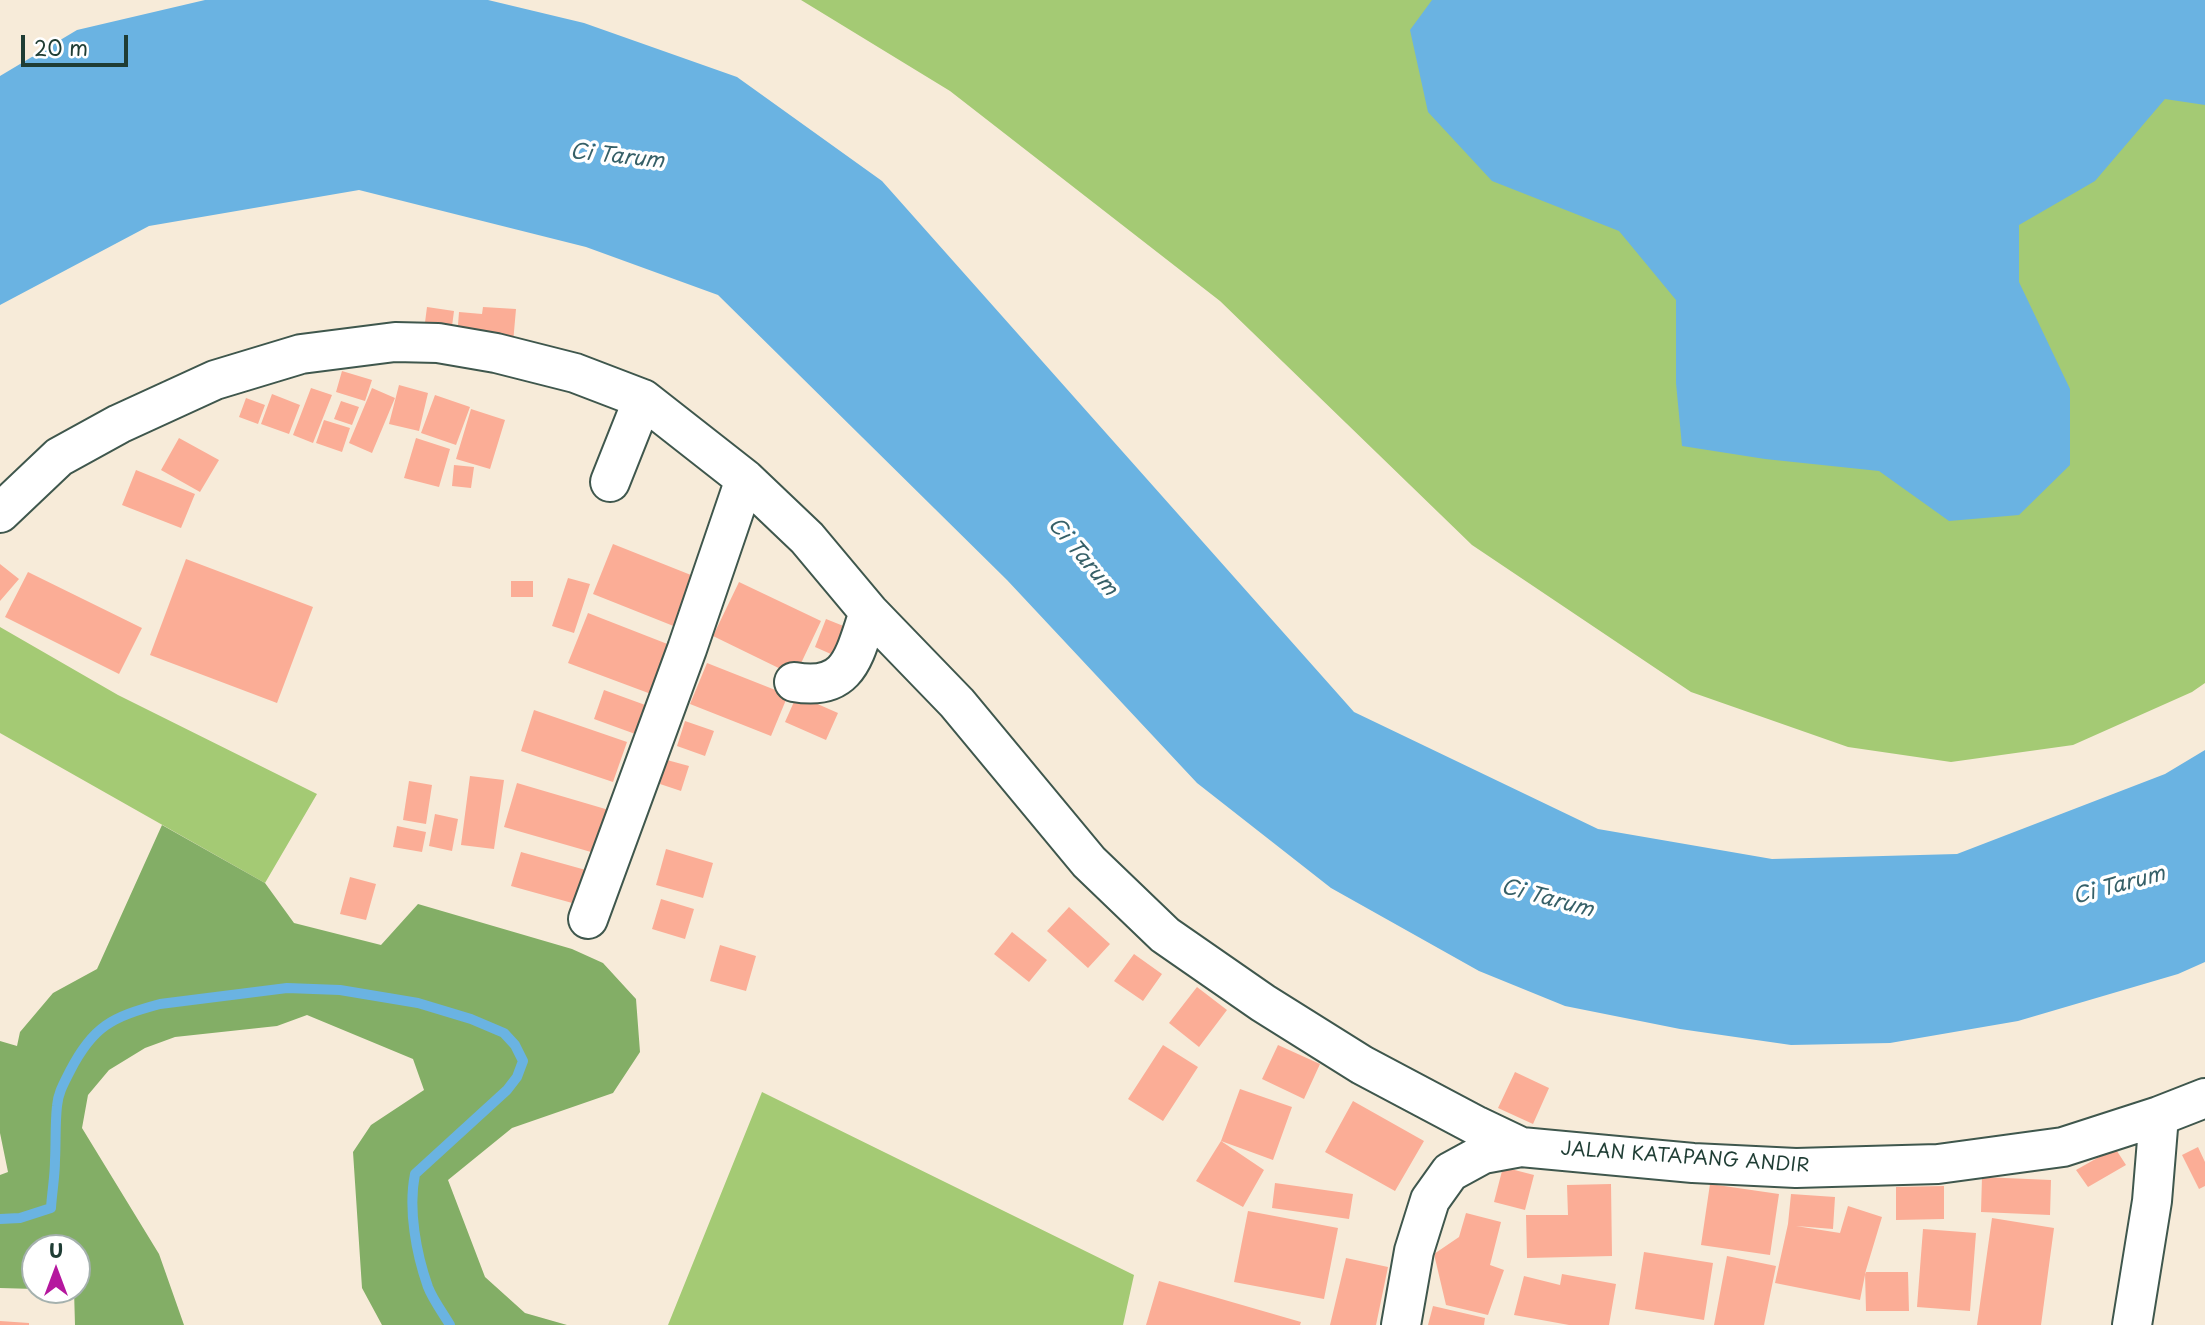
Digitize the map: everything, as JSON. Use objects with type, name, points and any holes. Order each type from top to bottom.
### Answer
[{"type":"street","points":[[0,513],[60,457],[119,424],[215,380],[301,354],[395,342],[438,343],[496,353],[575,373],[643,399],[745,479],[807,538],[869,612],[957,703],[1089,862],[1165,935],[1263,1003],[1362,1065],[1521,1147]]},
{"type":"street","points":[[610,482],[643,399]]},
{"type":"street","points":[[588,919],[687,649],[745,479]]},
{"type":"street","points":[[794,682],[814,686],[829,682],[842,674],[853,656],[869,612]]},
{"type":"street","name":"JALAN KATAPANG ANDIR","points":[[1401,1325],[1414,1251],[1430,1200],[1450,1172],[1483,1154],[1521,1147],[1693,1163],[1796,1168],[1938,1164],[2063,1147],[2205,1098]]},
{"type":"street","points":[[2132,1325],[2152,1201],[2159,1116]]},
{"type":"green space","points":[[801,0],[2205,0],[2205,683],[2192,692],[2073,745],[1951,762],[1848,747],[1691,692],[1472,545],[1220,301],[950,91]]},
{"type":"green space","points":[[0,627],[118,695],[317,794],[265,883],[0,733]]},
{"type":"green space","points":[[162,825],[265,883],[294,923],[381,945],[418,904],[572,949],[603,963],[636,999],[640,1052],[613,1093],[512,1128],[448,1180],[485,1277],[525,1313],[567,1325],[382,1325],[362,1288],[353,1152],[371,1125],[424,1090],[413,1059],[307,1015],[277,1026],[175,1037],[145,1048],[109,1070],[88,1095],[82,1128],[159,1254],[184,1325],[75,1325],[74,1304],[91,1304],[91,1234],[21,1234],[21,1289],[0,1288],[0,1175],[8,1172],[0,1133],[0,1041],[17,1046],[20,1032],[53,993],[97,969]]},
{"type":"green space","points":[[762,1092],[1134,1275],[1123,1325],[668,1325]]},
{"type":"water","name":"Ci Tarum","points":[[205,0],[488,0],[584,23],[737,77],[882,181],[1354,712],[1598,829],[1772,859],[1957,854],[2165,774],[2205,750],[2205,962],[2178,974],[2018,1021],[1890,1043],[1791,1045],[1680,1029],[1565,1006],[1479,971],[1331,888],[1197,783],[1007,580],[718,295],[586,247],[359,190],[149,226],[0,305],[0,76],[77,30]]},
{"type":"water","points":[[1432,0],[2205,0],[2205,105],[2165,99],[2095,181],[2019,225],[2019,282],[2070,389],[2070,465],[2019,515],[1949,521],[1879,471],[1765,459],[1682,446],[1676,383],[1676,300],[1619,231],[1492,181],[1428,112],[1410,30]]},
{"type":"building","points":[[427,307],[454,311],[450,342],[423,338]]},
{"type":"building","points":[[483,307],[516,309],[513,343],[457,338],[459,312],[482,314]]},
{"type":"building","points":[[342,371],[372,380],[365,401],[336,392]]},
{"type":"building","points":[[399,385],[428,393],[419,431],[389,424]]},
{"type":"building","points":[[311,388],[332,395],[313,443],[293,435]]},
{"type":"building","points":[[372,388],[395,398],[372,453],[349,443]]},
{"type":"building","points":[[272,394],[300,405],[289,434],[261,424]]},
{"type":"building","points":[[435,395],[470,407],[456,445],[421,433]]},
{"type":"building","points":[[246,398],[265,405],[258,424],[239,417]]},
{"type":"building","points":[[341,401],[359,407],[352,425],[334,419]]},
{"type":"building","points":[[471,409],[505,420],[490,469],[456,459]]},
{"type":"building","points":[[324,420],[350,428],[342,452],[316,443]]},
{"type":"building","points":[[179,438],[219,460],[200,492],[161,470]]},
{"type":"building","points":[[416,438],[450,449],[439,487],[404,478]]},
{"type":"building","points":[[454,465],[474,467],[471,488],[452,486]]},
{"type":"building","points":[[136,470],[195,494],[181,528],[122,505]]},
{"type":"building","points":[[613,544],[696,577],[676,627],[593,594]]},
{"type":"building","points":[[186,559],[313,607],[277,703],[150,655]]},
{"type":"building","points":[[0,564],[19,579],[0,601]]},
{"type":"building","points":[[28,572],[142,628],[119,674],[5,617]]},
{"type":"building","points":[[568,578],[590,584],[574,633],[552,626]]},
{"type":"building","points":[[511,581],[533,581],[533,597],[511,597]]},
{"type":"building","points":[[739,582],[821,621],[795,676],[713,636]]},
{"type":"building","points":[[588,613],[670,645],[651,694],[568,663]]},
{"type":"building","points":[[826,619],[851,629],[840,658],[815,647]]},
{"type":"building","points":[[707,663],[788,695],[771,736],[690,704]]},
{"type":"building","points":[[604,690],[659,710],[649,739],[594,719]]},
{"type":"building","points":[[797,695],[838,713],[826,740],[785,722]]},
{"type":"building","points":[[534,710],[627,742],[613,782],[521,751]]},
{"type":"building","points":[[685,721],[714,731],[705,756],[677,746]]},
{"type":"building","points":[[667,760],[689,766],[681,791],[660,784]]},
{"type":"building","points":[[470,776],[504,780],[494,849],[461,845]]},
{"type":"building","points":[[409,781],[432,785],[426,824],[403,820]]},
{"type":"building","points":[[517,783],[619,813],[605,856],[504,827]]},
{"type":"building","points":[[435,814],[458,819],[452,851],[429,846]]},
{"type":"building","points":[[397,826],[426,832],[422,852],[393,847]]},
{"type":"building","points":[[666,849],[713,863],[703,898],[656,885]]},
{"type":"building","points":[[521,852],[593,872],[583,906],[511,886]]},
{"type":"building","points":[[350,877],[376,884],[366,920],[340,914]]},
{"type":"building","points":[[661,899],[694,909],[685,939],[652,929]]},
{"type":"building","points":[[1069,907],[1110,944],[1088,968],[1047,931]]},
{"type":"building","points":[[1012,932],[1047,960],[1029,982],[994,954]]},
{"type":"building","points":[[720,945],[756,956],[746,991],[710,981]]},
{"type":"building","points":[[1134,954],[1162,974],[1143,1001],[1114,981]]},
{"type":"building","points":[[1197,987],[1227,1010],[1199,1047],[1169,1023]]},
{"type":"building","points":[[1163,1045],[1198,1067],[1163,1121],[1128,1099]]},
{"type":"building","points":[[1278,1045],[1320,1064],[1304,1099],[1262,1079]]},
{"type":"building","points":[[1515,1072],[1549,1088],[1533,1124],[1498,1108]]},
{"type":"building","points":[[1240,1089],[1292,1107],[1273,1160],[1221,1141]]},
{"type":"building","points":[[1353,1101],[1424,1141],[1395,1191],[1325,1152]]},
{"type":"building","points":[[1221,1141],[1264,1170],[1243,1207],[1196,1181]]},
{"type":"building","points":[[2198,1147],[2205,1162],[2205,1186],[2199,1189],[2182,1155]]},
{"type":"building","points":[[2115,1148],[2126,1165],[2088,1187],[2076,1170]]},
{"type":"building","points":[[1503,1167],[1534,1175],[1525,1210],[1494,1202]]},
{"type":"building","points":[[1982,1177],[2051,1180],[2050,1215],[1981,1212]]},
{"type":"building","points":[[1275,1183],[1353,1194],[1349,1219],[1272,1208]]},
{"type":"building","points":[[1611,1184],[1612,1256],[1527,1258],[1526,1215],[1568,1215],[1567,1185]]},
{"type":"building","points":[[1710,1184],[1779,1194],[1770,1255],[1701,1245]]},
{"type":"building","points":[[1944,1186],[1944,1219],[1896,1220],[1896,1187]]},
{"type":"building","points":[[1791,1194],[1835,1197],[1833,1229],[1796,1226],[1840,1233],[1848,1206],[1882,1217],[1860,1300],[1775,1283],[1788,1224]]},
{"type":"building","points":[[1248,1211],[1338,1228],[1324,1299],[1234,1282]]},
{"type":"building","points":[[1466,1213],[1501,1222],[1490,1265],[1504,1270],[1488,1315],[1446,1305],[1434,1254],[1459,1237]]},
{"type":"building","points":[[1992,1218],[2054,1228],[2041,1325],[1977,1325]]},
{"type":"building","points":[[1923,1229],[1976,1233],[1970,1311],[1917,1307]]},
{"type":"building","points":[[1644,1252],[1713,1263],[1704,1320],[1635,1309]]},
{"type":"building","points":[[1727,1256],[1776,1266],[1764,1325],[1714,1325]]},
{"type":"building","points":[[1346,1258],[1388,1267],[1376,1325],[1330,1325]]},
{"type":"building","points":[[1865,1272],[1908,1272],[1909,1311],[1866,1311]]},
{"type":"building","points":[[1562,1274],[1616,1284],[1609,1325],[1569,1325],[1514,1315],[1524,1276],[1560,1285]]},
{"type":"building","points":[[1159,1281],[1301,1322],[1300,1325],[1146,1325]]},
{"type":"building","points":[[1433,1306],[1485,1318],[1484,1325],[1428,1325]]},
{"type":"building","points":[[0,1321],[29,1323],[29,1325],[0,1325]]},
{"type":"waterway","points":[[0,1219],[20,1218],[51,1208],[56,1113],[60,1092],[87,1043],[116,1019],[160,1004],[287,988],[340,990],[418,1003],[471,1019],[504,1033],[515,1045],[523,1061],[517,1077],[507,1090],[415,1174],[412,1202],[420,1260],[430,1292],[450,1325]]}]
